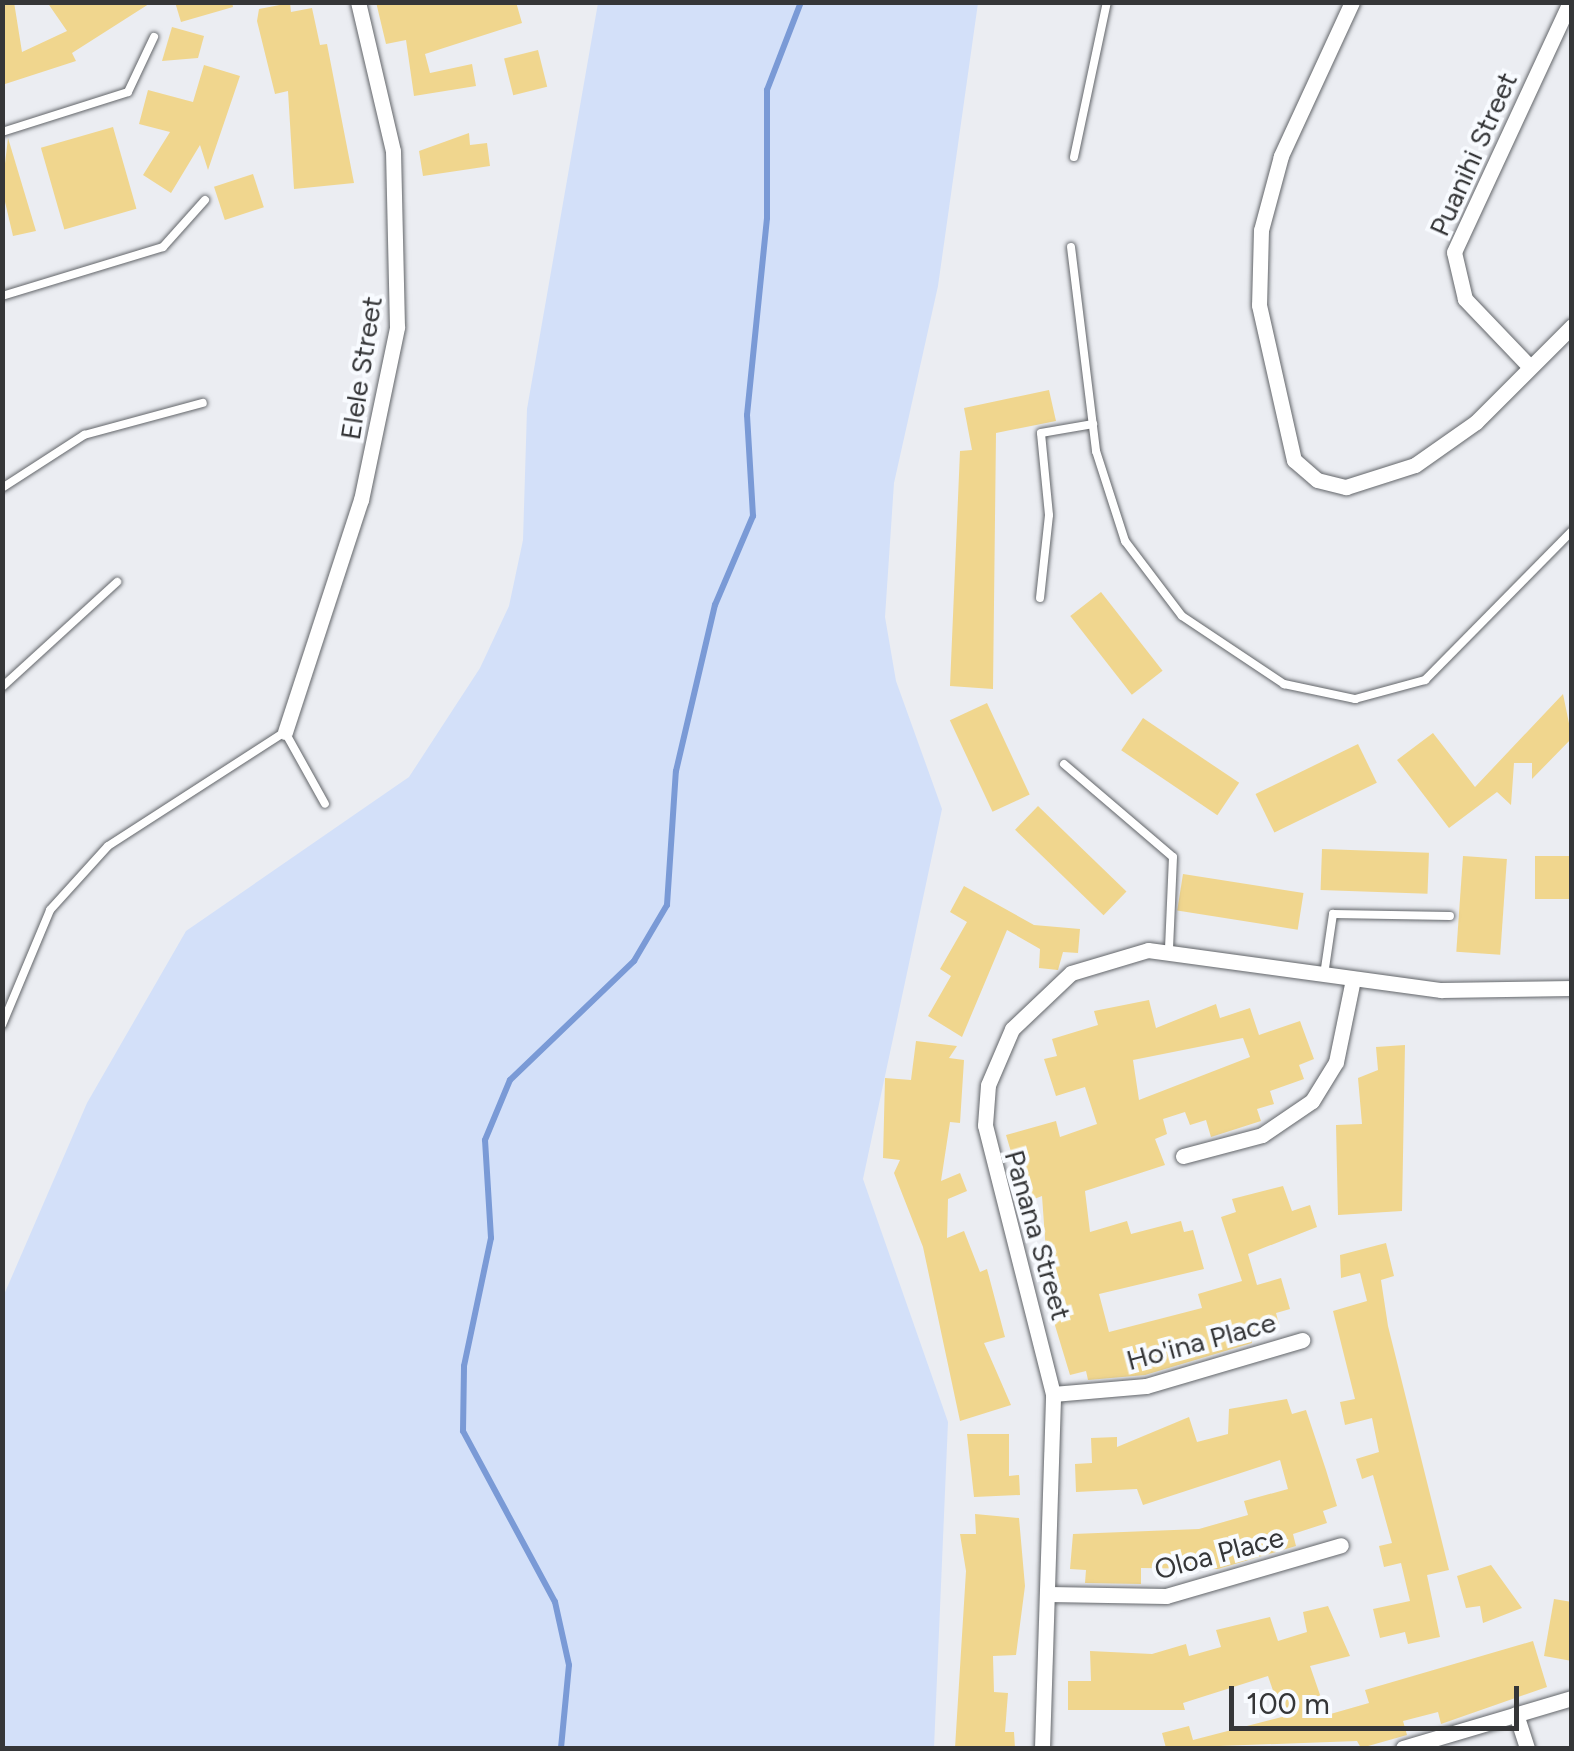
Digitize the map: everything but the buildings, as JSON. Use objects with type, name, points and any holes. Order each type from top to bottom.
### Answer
[{"type":"street","name":"Elele Street","points":[[285,732],[361,500],[397,328],[393,152],[358,2]]},
{"type":"street","points":[[1352,2],[1281,156],[1261,230],[1259,306],[1286,447],[1331,485],[1393,475],[1458,438],[1572,326]]},
{"type":"street","name":"Puanihi Street","points":[[1529,366],[1465,299],[1454,252],[1570,2]]},
{"type":"street","name":"Panana Street","points":[[1042,1748],[1053,1394],[990,1166],[988,1085],[1012,1029],[1054,984],[1108,957],[1169,950],[1353,979],[1572,988]]},
{"type":"street","points":[[1184,1156],[1262,1135],[1312,1100],[1336,1062],[1353,979]]},
{"type":"street","name":"Ho'ina Place","points":[[1053,1394],[1160,1383],[1302,1340]]},
{"type":"street","name":"Oloa Place","points":[[1048,1594],[1166,1596],[1341,1545]]},
{"type":"street","points":[[1402,1748],[1572,1698]]},
{"type":"street","points":[[1516,1714],[1527,1748]]},
{"type":"lane","points":[[1074,158],[1107,2]]},
{"type":"lane","points":[[2,132],[128,92],[154,37]]},
{"type":"lane","points":[[2,296],[163,248],[205,200]]},
{"type":"lane","points":[[1071,247],[1093,424],[1112,512],[1160,594],[1207,636],[1318,696],[1374,698],[1441,670],[1572,530]]},
{"type":"lane","points":[[2,488],[84,435],[203,403]]},
{"type":"lane","points":[[1040,598],[1049,515],[1041,433],[1093,424]]},
{"type":"lane","points":[[2,687],[117,582]]},
{"type":"lane","points":[[2,667],[12,679]]},
{"type":"lane","points":[[2,1025],[40,930],[76,875],[285,732],[325,804]]},
{"type":"lane","points":[[1064,764],[1173,857],[1169,950]]},
{"type":"lane","points":[[1324,975],[1332,914],[1450,916]]},
{"type":"shaded area","points":[[598,3],[978,3],[938,286],[894,483],[885,617],[896,681],[942,809],[863,1179],[948,1422],[934,1748],[3,1748],[3,1297],[87,1103],[186,931],[409,777],[480,668],[509,606],[523,540],[527,409]]},
{"type":"waterway","points":[[561,1748],[569,1665],[555,1602],[463,1431],[464,1366],[491,1238],[485,1140],[510,1080],[634,961],[667,905],[676,771],[715,605],[753,516],[747,415],[767,218],[767,90],[801,2]]}]
